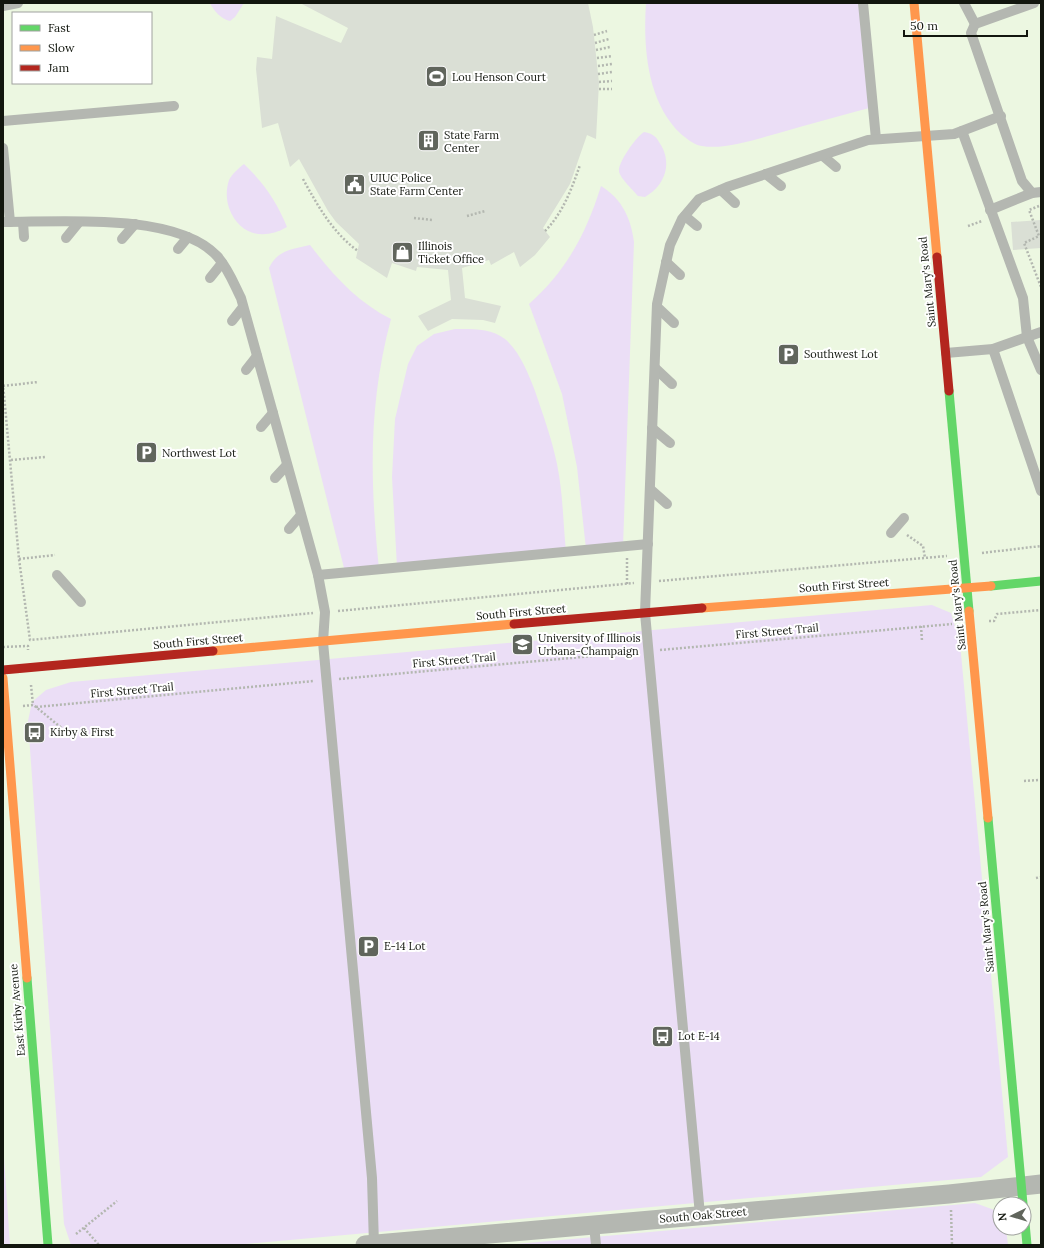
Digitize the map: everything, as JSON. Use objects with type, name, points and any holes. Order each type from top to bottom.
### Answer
[{"type":"main road","name":"Saint Mary's Road","points":[[914,3],[1023,1195]]},
{"type":"main road","name":"South First Street","points":[[3,670],[777,601],[967,588],[1041,581]]},
{"type":"main road","name":"East Kirby Avenue","points":[[3,678],[48,1245]]},
{"type":"street","name":"South Oak Street","points":[[371,1245],[949,1194],[1023,1195],[1041,1184]]},
{"type":"lane","points":[[4,5],[18,3]]},
{"type":"lane","points":[[864,3],[876,140]]},
{"type":"lane","points":[[964,3],[975,24]]},
{"type":"lane","points":[[1034,3],[975,24],[971,33],[1001,116],[1022,181],[1036,192]]},
{"type":"lane","points":[[3,121],[174,106]]},
{"type":"lane","points":[[700,1215],[646,613],[657,307],[670,245],[685,216],[699,199],[720,190],[868,140],[954,134],[1001,116]]},
{"type":"lane","points":[[962,131],[1023,298],[1027,337],[1041,370]]},
{"type":"lane","points":[[3,148],[7,222],[135,224],[176,232],[200,242],[216,256],[230,274],[243,307],[302,515],[318,575],[325,612],[323,642],[326,680],[372,1178],[371,1245]]},
{"type":"lane","points":[[822,156],[836,167]]},
{"type":"lane","points":[[766,174],[782,186]]},
{"type":"lane","points":[[720,190],[734,203]]},
{"type":"lane","points":[[990,210],[1036,192]]},
{"type":"lane","points":[[685,216],[697,226]]},
{"type":"lane","points":[[23,222],[24,236]]},
{"type":"lane","points":[[66,238],[79,222]]},
{"type":"lane","points":[[122,239],[135,224]]},
{"type":"lane","points":[[178,249],[188,237]]},
{"type":"lane","points":[[666,262],[680,275]]},
{"type":"lane","points":[[210,278],[222,263]]},
{"type":"lane","points":[[232,320],[243,307]]},
{"type":"lane","points":[[657,307],[674,323]]},
{"type":"lane","points":[[946,353],[993,349],[1041,332]]},
{"type":"lane","points":[[993,349],[1040,487]]},
{"type":"lane","points":[[246,370],[257,356]]},
{"type":"lane","points":[[655,368],[672,384]]},
{"type":"lane","points":[[261,427],[273,412]]},
{"type":"lane","points":[[652,428],[670,443]]},
{"type":"lane","points":[[275,478],[287,464]]},
{"type":"lane","points":[[650,490],[667,504]]},
{"type":"lane","points":[[289,529],[302,515]]},
{"type":"lane","points":[[891,533],[901,522]]},
{"type":"lane","points":[[318,575],[648,544]]},
{"type":"lane","points":[[57,575],[80,602]]},
{"type":"lane","points":[[594,1225],[596,1245]]},
{"type":"path","points":[[594,35],[607,31]]},
{"type":"path","points":[[595,43],[609,39]]},
{"type":"path","points":[[596,50],[610,47]]},
{"type":"path","points":[[597,58],[612,56]]},
{"type":"path","points":[[598,66],[612,64]]},
{"type":"path","points":[[598,74],[612,72]]},
{"type":"path","points":[[599,82],[612,81]]},
{"type":"path","points":[[599,89],[612,89]]},
{"type":"path","points":[[545,231],[560,210],[572,187],[580,165]]},
{"type":"path","points":[[303,179],[331,226],[347,243],[358,250]]},
{"type":"path","points":[[1041,206],[1029,210],[1039,236],[1024,243],[1041,287]]},
{"type":"path","points":[[467,216],[485,211]]},
{"type":"path","points":[[414,218],[433,220]]},
{"type":"path","points":[[968,226],[983,221]]},
{"type":"path","points":[[3,386],[38,382]]},
{"type":"path","points":[[11,460],[45,457]]},
{"type":"path","points":[[901,522],[908,537],[923,546],[925,558]]},
{"type":"path","points":[[627,546],[627,584]]},
{"type":"path","points":[[992,552],[1041,546]]},
{"type":"path","points":[[19,559],[55,555]]},
{"type":"path","name":"First Street Trail","points":[[75,739],[35,706],[921,626],[994,621],[997,614],[1041,610]]},
{"type":"path","points":[[921,626],[922,640]]},
{"type":"path","points":[[28,646],[30,640]]},
{"type":"path","points":[[1024,781],[1039,780]]},
{"type":"path","points":[[1036,878],[1041,877]]},
{"type":"path","points":[[949,1194],[952,1245]]},
{"type":"path","points":[[76,1234],[116,1201]]},
{"type":"path","points":[[84,1228],[99,1245]]},
{"type":"shaded area","name":"University of Illinois Urbana-Champaign","points":[[3,3],[1041,3],[1041,1245],[3,1245]]},
{"type":"shaded area","points":[[210,3],[244,3],[235,17],[230,21],[218,14]]},
{"type":"shaded area","points":[[646,3],[863,3],[873,107],[730,145],[711,147],[702,146],[691,142],[681,134],[670,121],[654,90],[645,38]]},
{"type":"shaded area","points":[[644,132],[653,135],[658,140],[666,157],[665,172],[662,180],[652,192],[645,197],[638,196],[624,180],[619,171],[628,150]]},
{"type":"shaded area","points":[[244,164],[258,178],[269,193],[279,209],[287,227],[269,234],[253,233],[245,230],[233,217],[227,201],[227,187],[229,180]]},
{"type":"shaded area","points":[[601,186],[620,203],[631,225],[634,242],[623,546],[586,549],[577,467],[562,394],[529,304],[554,278],[574,250],[589,220]]},
{"type":"shaded area","points":[[310,245],[346,287],[367,304],[391,319],[378,382],[373,443],[374,505],[379,569],[345,572],[269,268],[276,257],[286,251]]},
{"type":"shaded area","points":[[455,329],[481,330],[500,335],[515,350],[523,363],[535,391],[555,455],[561,486],[566,551],[397,567],[392,477],[395,419],[408,364],[417,346],[434,334]]},
{"type":"shaded area","points":[[932,605],[951,613],[960,643],[1008,1157],[981,1177],[235,1245],[71,1245],[64,1224],[28,721],[32,702],[46,690],[71,682]]},
{"type":"shaded area","points":[[3,1143],[10,1245],[3,1245]]},
{"type":"shaded area","points":[[975,1203],[992,1209],[992,1236],[1007,1236],[1008,1245],[504,1245]]},
{"type":"building","name":"State Farm Center","points":[[300,3],[588,3],[593,27],[599,83],[596,139],[587,135],[570,184],[543,228],[550,237],[535,255],[520,267],[514,252],[491,265],[489,260],[462,268],[465,298],[501,306],[495,323],[483,320],[452,319],[428,331],[418,316],[451,300],[448,270],[417,267],[416,271],[392,263],[387,278],[356,258],[359,244],[336,222],[328,211],[299,159],[290,167],[278,123],[262,128],[256,69],[257,57],[272,59],[276,16],[341,43],[348,28]]},
{"type":"building","points":[[1041,220],[1041,248],[1013,250],[1011,222]]},
{"type":"traffic: fast","points":[[949,391],[969,611]]},
{"type":"traffic: fast","points":[[991,586],[1041,581]]},
{"type":"traffic: fast","points":[[988,818],[1022,1196]]},
{"type":"traffic: fast","points":[[27,978],[48,1245]]},
{"type":"traffic: fast","points":[[1026,1236],[1027,1245]]},
{"type":"traffic: slow","points":[[914,3],[937,257]]},
{"type":"traffic: slow","points":[[702,608],[991,586]]},
{"type":"traffic: slow","points":[[969,611],[988,818]]},
{"type":"traffic: slow","points":[[213,651],[514,624]]},
{"type":"traffic: slow","points":[[3,678],[27,978]]},
{"type":"traffic: jam","points":[[937,257],[949,391]]},
{"type":"traffic: jam","points":[[514,624],[702,608]]},
{"type":"traffic: jam","points":[[3,670],[213,651]]},
{"type":"place","name":"Lou Henson Court","points":[[436,77]]},
{"type":"place","name":"State Farm Center","points":[[429,141]]},
{"type":"place","name":"UIUC Police State Farm Center","points":[[354,184]]},
{"type":"place","name":"Illinois Ticket Office","points":[[403,252]]},
{"type":"place","name":"Southwest Lot","points":[[789,354]]},
{"type":"place","name":"Northwest Lot","points":[[146,453]]},
{"type":"place","name":"University of Illinois Urbana-Champaign","points":[[522,644]]},
{"type":"place","name":"Kirby & First","points":[[34,732]]},
{"type":"place","name":"E-14 Lot","points":[[368,946]]},
{"type":"place","name":"Lot E-14","points":[[662,1036]]}]
